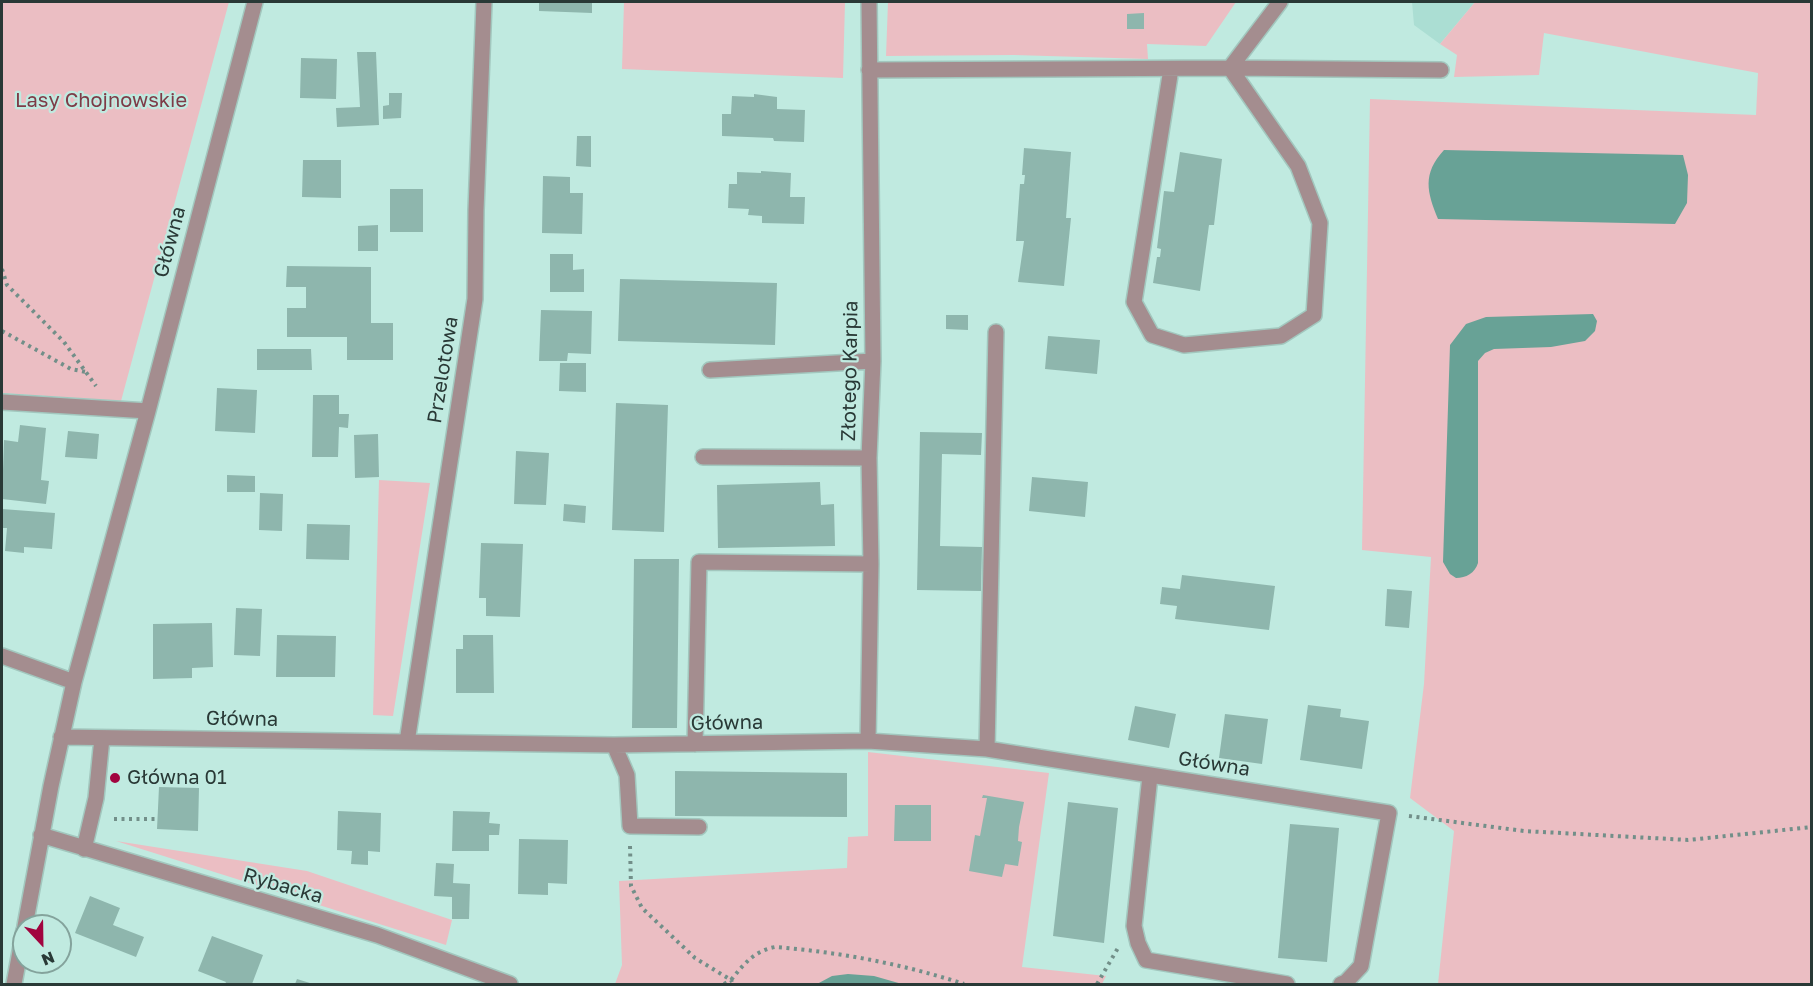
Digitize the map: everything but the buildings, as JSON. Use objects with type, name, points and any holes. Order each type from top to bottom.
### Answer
[{"type":"street","name":"Główna","points":[[27,914],[74,682],[148,411],[255,2]]},
{"type":"street","name":"Przelotowa","points":[[407,742],[475,298],[484,2]]},
{"type":"street","name":"Złotego Karpia","points":[[868,741],[871,564],[869,458],[873,361],[869,2]]},
{"type":"street","points":[[1230,68],[1280,2]]},
{"type":"street","points":[[869,70],[1230,68],[1441,70]]},
{"type":"street","points":[[1171,69],[1134,302],[1152,335],[1184,345],[1281,336],[1314,315],[1320,223],[1298,166],[1230,68]]},
{"type":"street","points":[[987,749],[996,333]]},
{"type":"street","points":[[710,370],[873,361]]},
{"type":"street","points":[[2,402],[148,411]]},
{"type":"street","points":[[703,456],[869,458]]},
{"type":"street","points":[[695,744],[699,562],[871,564]]},
{"type":"street","points":[[2,656],[74,682]]},
{"type":"street","name":"Główna","points":[[61,737],[614,745],[868,741],[987,749],[1389,813]]},
{"type":"street","points":[[84,849],[96,798],[102,738]]},
{"type":"street","points":[[614,745],[627,776],[630,826],[699,827]]},
{"type":"street","points":[[1150,776],[1134,926],[1138,944],[1146,960],[1287,984]]},
{"type":"street","points":[[1341,984],[1346,982],[1361,966],[1389,813]]},
{"type":"street","name":"Rybacka","points":[[41,835],[377,935],[510,984]]},
{"type":"path","points":[[2,269],[7,285],[64,342],[87,372],[96,386],[97,407]]},
{"type":"path","points":[[2,331],[71,369],[87,372]]},
{"type":"path","points":[[1389,813],[1524,831],[1688,840],[1812,828]]},
{"type":"path","points":[[92,818],[158,819]]},
{"type":"path","points":[[630,826],[629,874],[634,896],[642,908],[695,958],[732,982]]},
{"type":"path","points":[[724,984],[732,982],[753,956],[763,949],[775,946],[892,964],[964,984]]},
{"type":"path","points":[[1097,984],[1102,975]]},
{"type":"shaded area","points":[[1412,2],[1475,2],[1440,44],[1414,25]]},
{"type":"shaded area","points":[[1444,150],[1683,155],[1688,175],[1687,203],[1675,224],[1438,219],[1429,192],[1429,183],[1432,167]]},
{"type":"shaded area","points":[[1593,314],[1597,321],[1595,331],[1585,341],[1551,347],[1494,349],[1485,353],[1478,361],[1478,563],[1470,574],[1456,578],[1450,574],[1443,562],[1450,345],[1466,324],[1486,317]]},
{"type":"shaded area","points":[[848,974],[874,976],[902,984],[817,984],[832,976]]},
{"type":"green space","name":"Lasy Chojnowskie","points":[[2,2],[229,2],[121,401],[2,393]]},
{"type":"green space","points":[[624,2],[845,2],[843,78],[622,69]]},
{"type":"green space","points":[[888,2],[1236,2],[1206,46],[1147,44],[1148,59],[1014,55],[886,56]]},
{"type":"green space","points":[[1475,2],[1811,2],[1811,984],[1438,984],[1454,831],[1410,798],[1424,684],[1431,557],[1362,550],[1370,99],[1756,115],[1758,73],[1544,33],[1539,75],[1454,77],[1457,55],[1440,44]]},
{"type":"green space","points":[[379,480],[430,483],[393,716],[373,715]]},
{"type":"green space","points":[[868,752],[1049,773],[1022,967],[1106,976],[1102,984],[615,984],[622,965],[619,881],[847,868],[848,837],[868,836]]},
{"type":"green space","points":[[116,841],[307,871],[452,920],[446,945]]},
{"type":"place","name":"Główna 01","points":[[115,778]]}]
